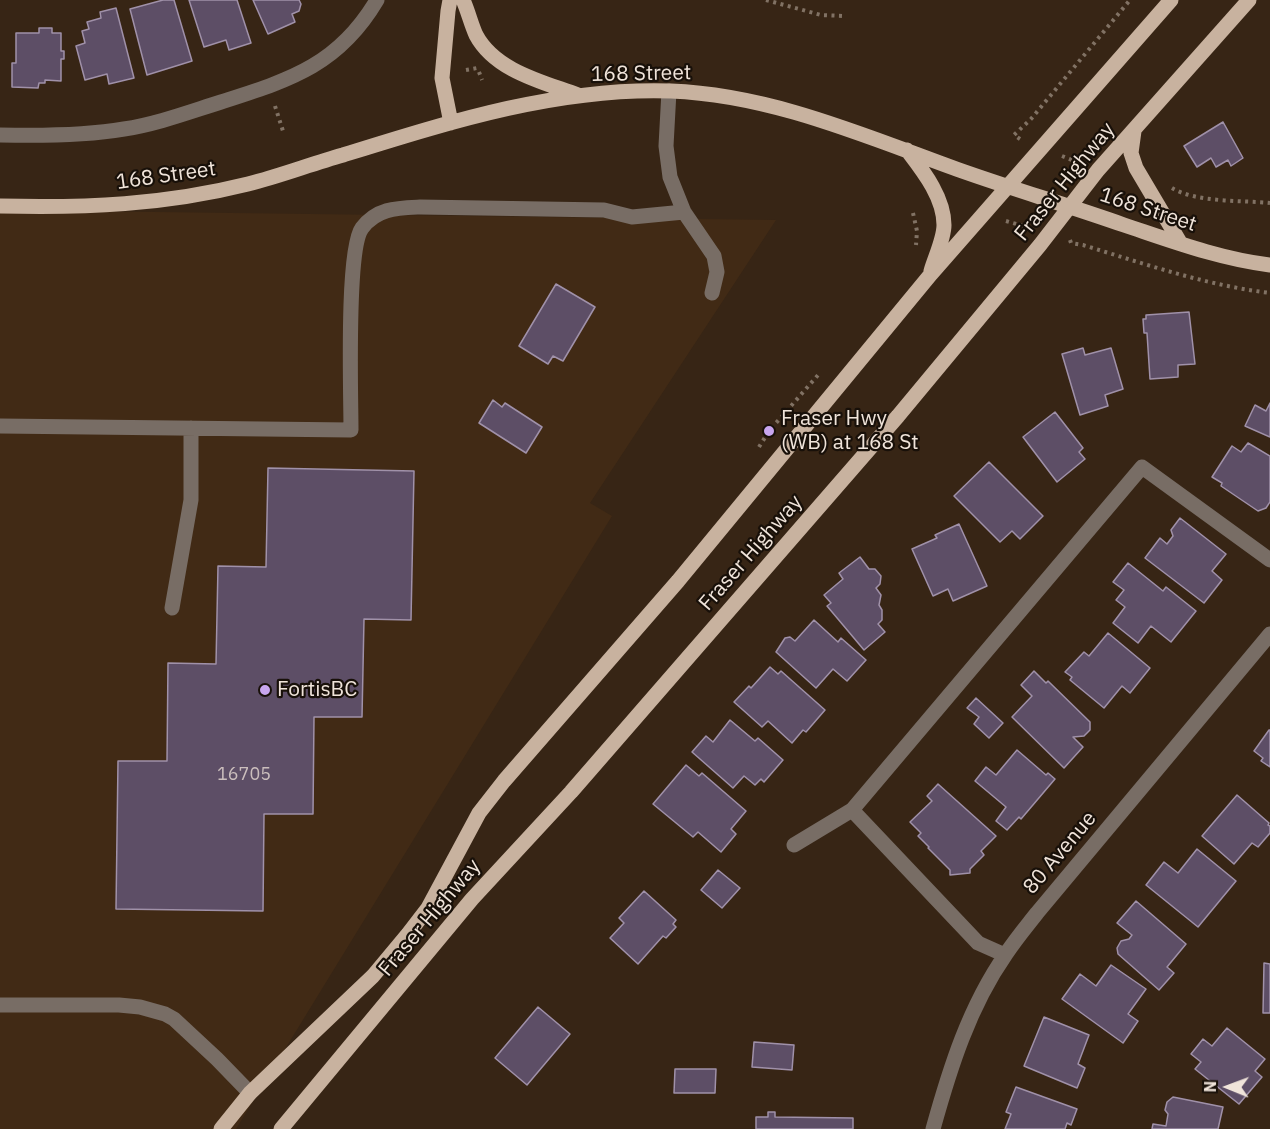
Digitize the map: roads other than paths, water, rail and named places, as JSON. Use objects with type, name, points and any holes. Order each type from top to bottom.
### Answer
[{"type":"main road","points":[[450,0],[442,78],[451,123]]},
{"type":"main road","points":[[464,0],[476,35],[490,54],[519,72],[581,96]]},
{"type":"main road","name":"Fraser Highway","points":[[222,1129],[250,1093],[380,968],[428,908],[479,813],[504,781],[678,581],[931,274],[1171,0]]},
{"type":"main road","name":"Fraser Highway","points":[[280,1129],[472,898],[571,792],[883,434],[1049,234],[1098,170],[1249,0]]},
{"type":"main road","name":"168 Street","points":[[0,206],[118,205],[190,196],[250,183],[491,112],[581,96],[669,91],[712,94],[793,111],[1181,244],[1251,263],[1270,265]]},
{"type":"main road","points":[[1134,131],[1131,153],[1136,168],[1181,244]]},
{"type":"main road","points":[[907,150],[927,177],[940,207],[944,226],[931,274]]},
{"type":"street","points":[[0,135],[41,136],[114,130],[169,119],[274,85],[290,79],[334,52],[363,22],[377,0]]},
{"type":"street","points":[[669,91],[666,146],[668,167],[673,188],[684,212],[714,256],[717,272],[712,292]]},
{"type":"street","points":[[0,426],[351,430],[353,270],[356,244],[361,230],[380,213],[392,208],[420,207],[604,210],[632,218],[684,212]]},
{"type":"street","points":[[172,608],[191,500],[192,428]]},
{"type":"street","points":[[794,845],[852,810],[1142,467],[1270,560]]},
{"type":"street","name":"80 Avenue","points":[[933,1129],[967,1026],[978,1001],[1005,955],[1044,904],[1270,634]]},
{"type":"street","points":[[852,810],[978,943],[1005,955]]},
{"type":"street","points":[[0,1005],[119,1005],[140,1007],[165,1014],[174,1019],[218,1059],[250,1093]]},
{"type":"place","name":"Fraser Hwy (WB) at 168 St","points":[[769,431]]},
{"type":"place","name":"FortisBC","points":[[265,690]]}]
